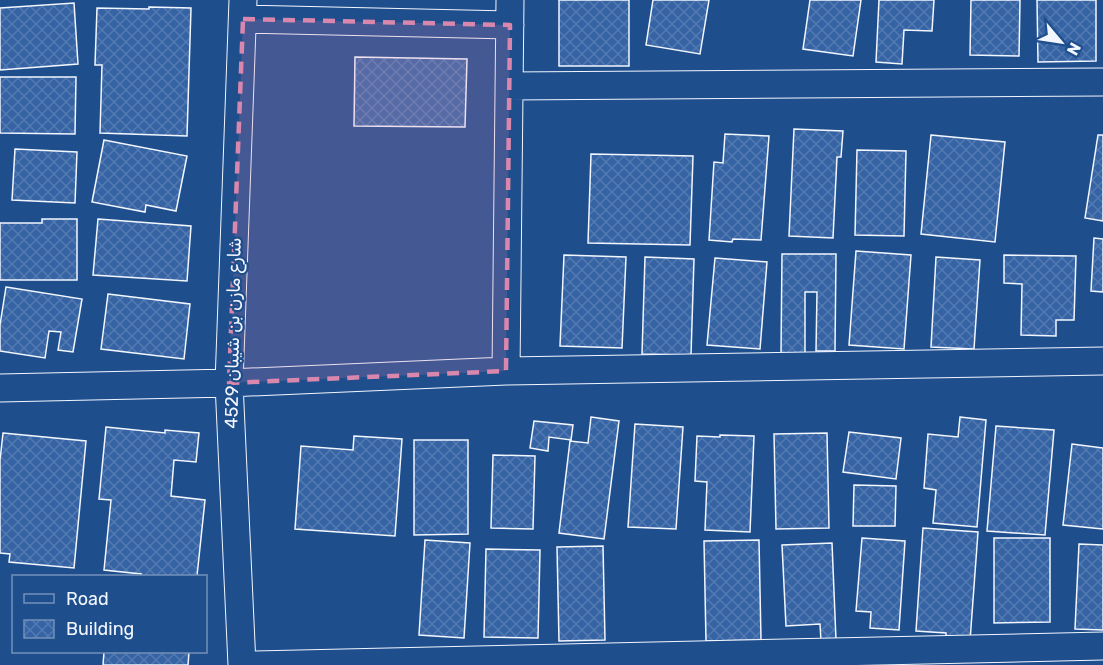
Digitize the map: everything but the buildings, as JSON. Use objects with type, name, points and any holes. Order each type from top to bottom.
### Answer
[{"type":"street","points":[[243,10],[510,13],[506,371]]},
{"type":"street","name":"شارع مازن بن شيبان 4529","points":[[242,665],[229,383],[243,10]]},
{"type":"street","points":[[509,86],[1103,82]]},
{"type":"street","points":[[0,388],[229,383],[506,371],[1103,360]]},
{"type":"street","points":[[253,665],[504,662],[1103,646]]},
{"type":"highlighted area","points":[[243,19],[510,25],[506,371],[229,383]]}]
